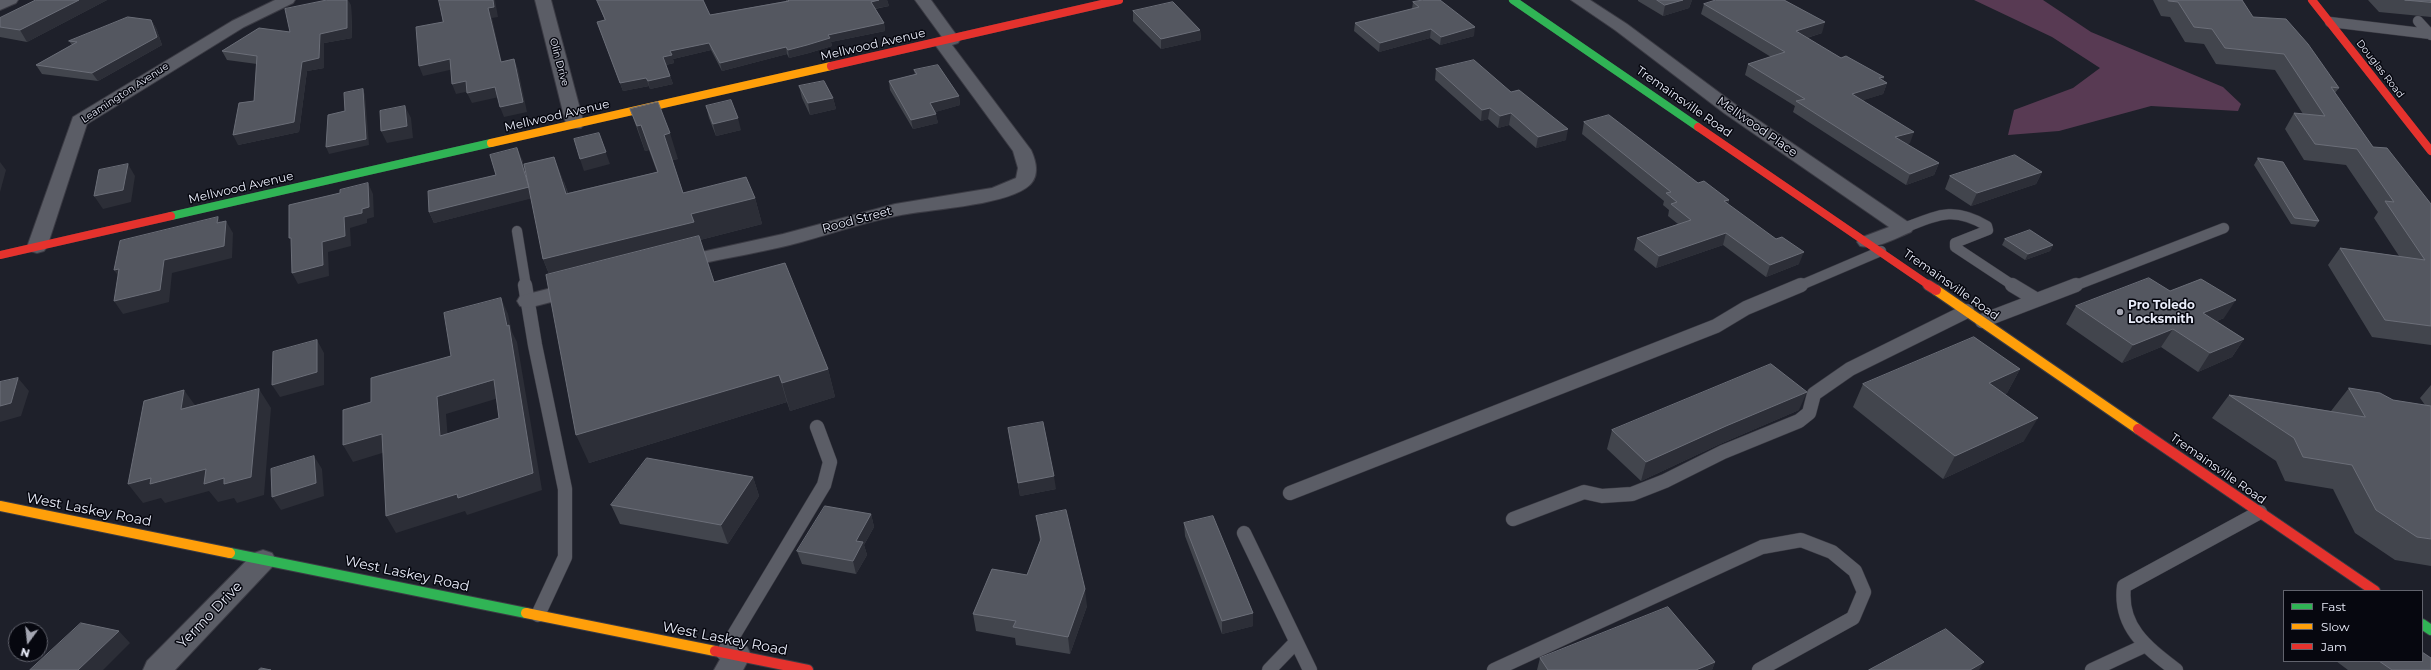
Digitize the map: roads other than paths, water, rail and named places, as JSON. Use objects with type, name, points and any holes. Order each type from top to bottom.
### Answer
[{"type":"street","points":[[0,5],[10,0]]},
{"type":"street","name":"Leamington Avenue","points":[[37,247],[79,121],[238,24],[287,0]]},
{"type":"street","name":"Olin Drive","points":[[543,0],[575,124]]},
{"type":"street","name":"Rood Street","points":[[656,268],[716,252],[783,241],[895,210],[984,196],[1005,191],[1020,184],[1027,173],[1027,161],[1022,150],[947,41],[923,0]]},
{"type":"street","name":"Mellwood Avenue","points":[[0,255],[947,41],[1120,0]]},
{"type":"street","name":"Tremainsville Road","points":[[1513,0],[2374,590]]},
{"type":"street","name":"Mellwood Place","points":[[1579,0],[1621,27],[1730,109],[1904,228]]},
{"type":"street","name":"Douglas Road","points":[[2312,0],[2431,151]]},
{"type":"street","points":[[1874,247],[1904,228]]},
{"type":"street","points":[[528,301],[596,284]]},
{"type":"street","name":"West Laskey Road","points":[[0,506],[538,615],[729,659],[808,670]]},
{"type":"street","name":"Yermo Drive","points":[[157,670],[263,560]]},
{"type":"lane","points":[[2418,21],[2430,35]]},
{"type":"lane","points":[[2330,22],[2430,35]]},
{"type":"lane","points":[[1904,228],[1944,214],[1960,212],[1970,215],[1988,226],[1988,230],[1955,243],[1955,247],[2037,300]]},
{"type":"lane","points":[[1982,321],[2224,228]]},
{"type":"lane","points":[[517,231],[528,301],[565,489],[565,556],[538,615]]},
{"type":"lane","points":[[1290,493],[1716,326],[1746,308],[1874,247]]},
{"type":"lane","points":[[1513,519],[1584,492],[1602,496],[1632,494],[1665,481],[1724,452],[1799,421],[1810,414],[1814,394],[1850,369],[1967,311]]},
{"type":"lane","points":[[729,659],[824,485],[830,462],[817,427]]},
{"type":"lane","points":[[2176,670],[2144,646],[2125,618],[2120,598],[2124,586],[2260,512]]},
{"type":"lane","points":[[1244,533],[1310,670]]},
{"type":"lane","points":[[1494,670],[1762,547],[1801,540],[1832,552],[1855,571],[1864,592],[1853,618],[1759,670]]},
{"type":"lane","points":[[1269,670],[1296,642]]},
{"type":"lane","points":[[2092,670],[2144,646]]},
{"type":"place","name":"Pro Toledo Locksmith","points":[[2120,312]]}]
